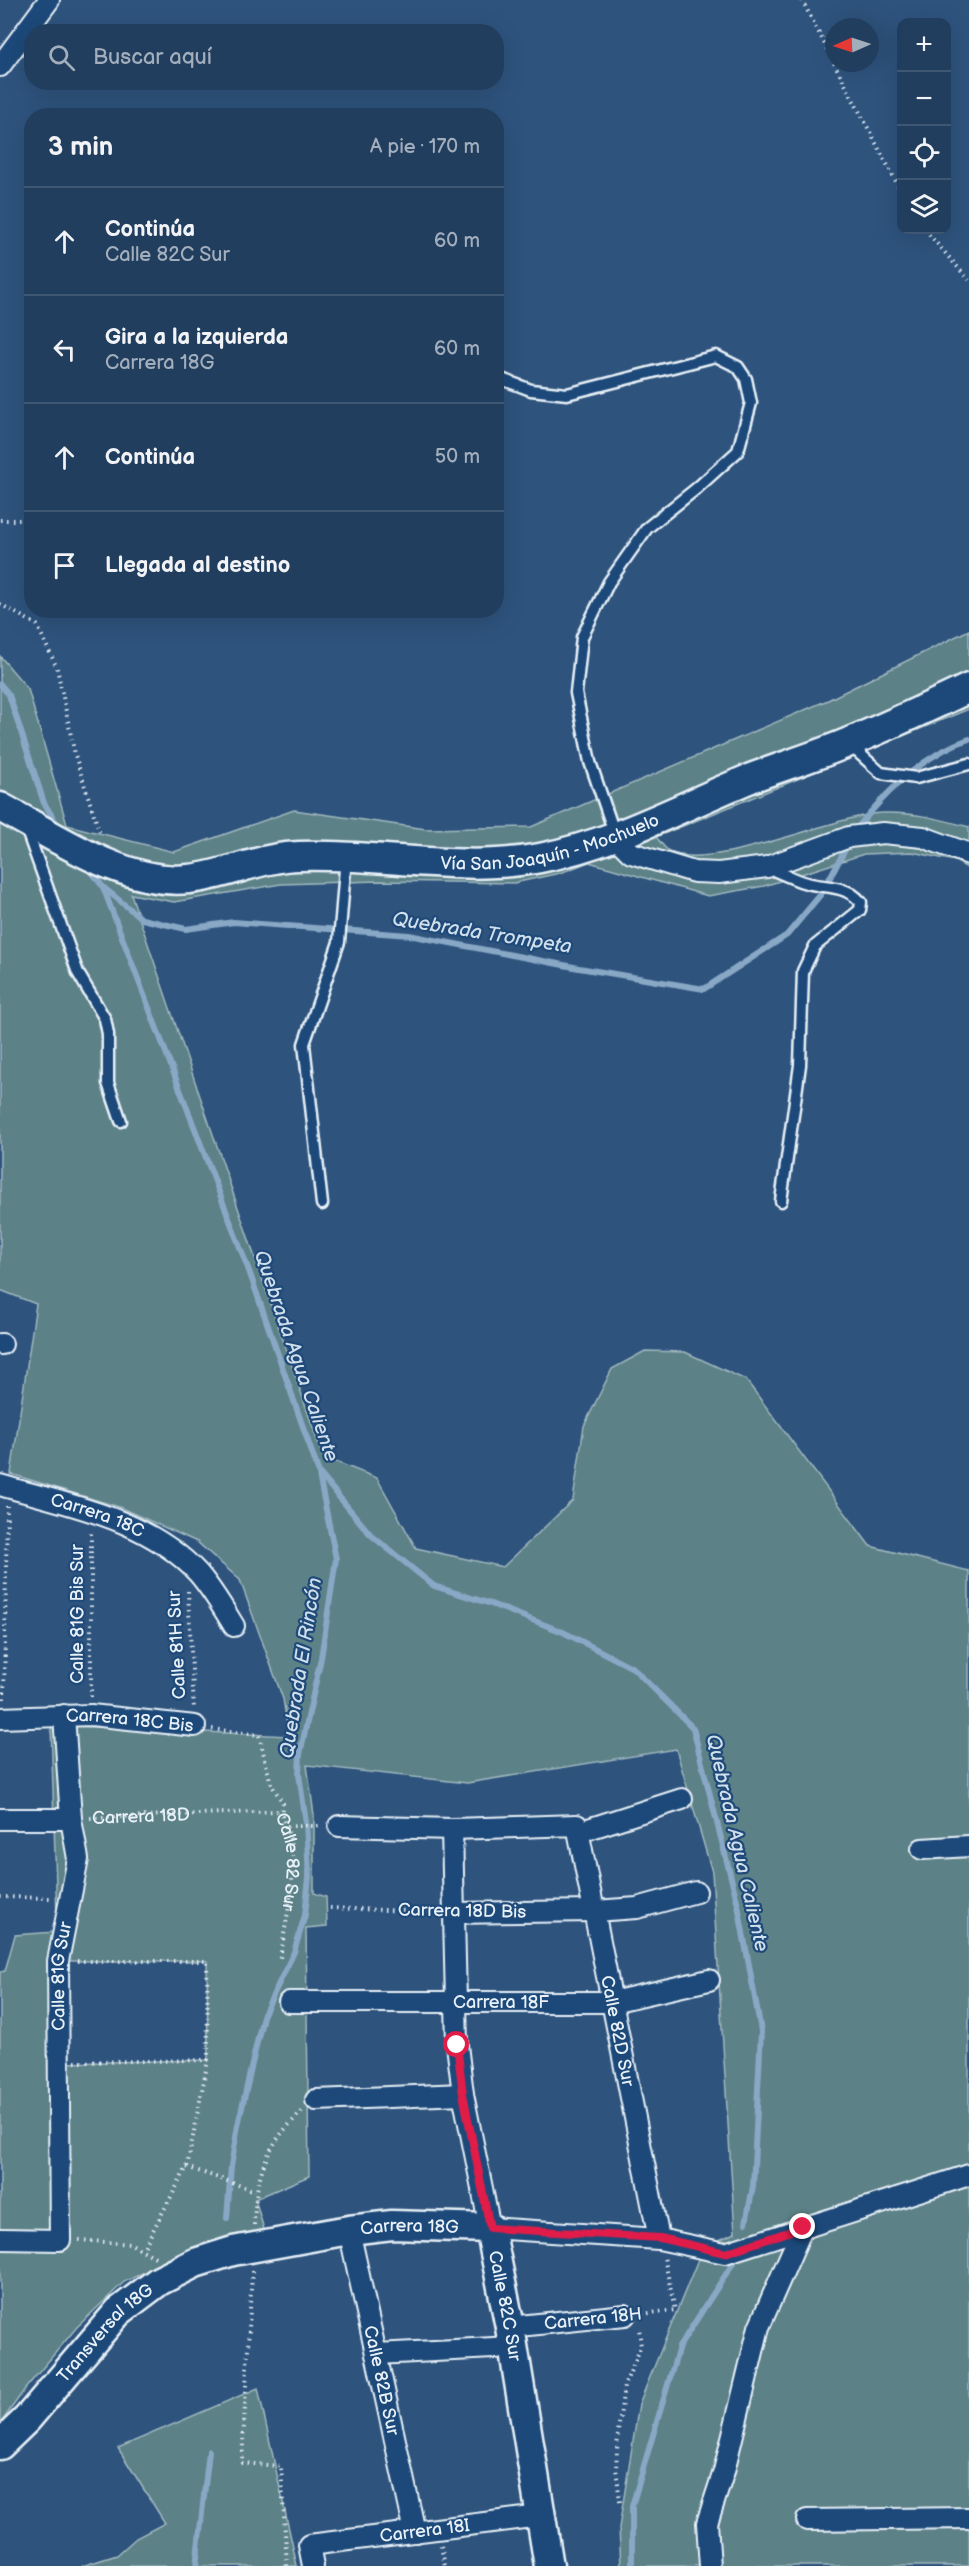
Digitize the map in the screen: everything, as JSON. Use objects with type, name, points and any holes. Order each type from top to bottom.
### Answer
[{"type":"street","points":[[32,24],[50,0]]},
{"type":"street","points":[[0,66],[24,34]]},
{"type":"street","name":"Vía San Joaquín - Mochuelo","points":[[11,813],[109,864],[151,878],[187,879],[271,859],[346,857],[461,862],[541,858],[615,837],[751,778],[848,743],[969,688]]},
{"type":"street","points":[[615,837],[631,853],[694,872],[719,873],[767,867],[849,837],[883,833],[923,837],[969,854]]},
{"type":"street","name":"Carrera 18C","points":[[4,1486],[141,1529],[187,1563]]},
{"type":"street","points":[[187,1563],[216,1597],[234,1626]]},
{"type":"street","name":"Calle 81G Sur","points":[[60,2240],[58,1961],[78,1859],[71,1819],[64,1715]]},
{"type":"street","name":"Carrera 18C Bis","points":[[2,1718],[91,1715],[195,1726]]},
{"type":"street","points":[[339,1826],[452,1829],[578,1828],[682,1799]]},
{"type":"street","name":"Carrera 18D","points":[[0,1819],[71,1819]]},
{"type":"street","name":"Calle 82D Sur","points":[[578,1828],[660,2238]]},
{"type":"street","name":"Calle 82C Sur","points":[[452,1829],[454,2002],[463,2094],[511,2337],[549,2566]]},
{"type":"street","points":[[922,1849],[969,1846]]},
{"type":"street","name":"Carrera 18D Bis","points":[[454,1913],[595,1911],[637,1908],[696,1892]]},
{"type":"street","name":"Carrera 18F","points":[[289,2002],[612,2002],[709,1980]]},
{"type":"street","points":[[316,2100],[463,2094]]},
{"type":"street","name":"Carrera 18G","points":[[243,2249],[349,2230],[392,2225],[660,2238],[725,2253],[969,2175]]},
{"type":"street","points":[[710,2566],[707,2523],[724,2471],[759,2327],[803,2227]]},
{"type":"street","name":"Calle 82B Sur","points":[[349,2230],[416,2532]]},
{"type":"street","points":[[0,2239],[60,2240]]},
{"type":"street","name":"Transversal 18G","points":[[0,2445],[27,2419],[118,2312],[171,2274],[195,2262],[243,2249]]},
{"type":"street","name":"Carrera 18H","points":[[376,2354],[511,2337],[632,2315]]},
{"type":"street","name":"Carrera 18I","points":[[312,2566],[309,2545],[540,2516]]},
{"type":"street","points":[[807,2520],[969,2518]]},
{"type":"lane","points":[[504,380],[531,390],[567,394],[716,356],[738,367],[746,379],[751,404],[738,451],[647,528],[609,582],[582,637],[576,693],[590,762],[615,837]]},
{"type":"lane","points":[[848,743],[881,773],[916,778],[969,764]]},
{"type":"lane","points":[[11,813],[78,973],[105,1019],[108,1034],[108,1083],[122,1121]]},
{"type":"lane","points":[[322,1204],[304,1044],[339,942],[344,904],[346,857]]},
{"type":"lane","points":[[767,867],[805,883],[829,885],[853,893],[861,902],[860,910],[815,946],[803,971],[800,1065],[781,1201]]},
{"type":"path","points":[[802,0],[825,45]]},
{"type":"path","points":[[839,72],[897,183]]},
{"type":"path","points":[[929,234],[969,280]]},
{"type":"path","points":[[0,520],[24,520]]},
{"type":"path","points":[[0,604],[24,618]]},
{"type":"path","points":[[25,618],[37,625],[57,668],[75,755],[109,864]]},
{"type":"path","points":[[2,1718],[4,1486]]},
{"type":"path","name":"Calle 81G Bis Sur","points":[[91,1512],[91,1715]]},
{"type":"path","name":"Calle 81H Sur","points":[[187,1563],[195,1726]]},
{"type":"path","name":"Carrera 18C Bis","points":[[195,1726],[259,1735]]},
{"type":"path","name":"Calle 82 Sur","points":[[259,1735],[271,1784],[283,1803],[280,1811],[287,1826],[292,1847],[291,1882],[280,1959]]},
{"type":"path","name":"Carrera 18D","points":[[71,1819],[280,1811]]},
{"type":"path","points":[[287,1826],[319,1826]]},
{"type":"path","points":[[0,1897],[70,1899]]},
{"type":"path","name":"Carrera 18D Bis","points":[[330,1908],[454,1913]]},
{"type":"path","points":[[58,1961],[207,1961],[208,2061],[187,2167],[143,2249]]},
{"type":"path","points":[[59,2062],[208,2061]]},
{"type":"path","points":[[286,2566],[281,2466],[242,2463],[243,2249],[257,2179],[282,2130],[316,2100]]},
{"type":"path","points":[[187,2167],[255,2191]]},
{"type":"path","name":"Carrera 18H","points":[[632,2315],[675,2310],[660,2238]]},
{"type":"path","points":[[60,2240],[103,2240],[131,2244],[161,2261],[171,2274]]},
{"type":"path","points":[[620,2502],[616,2468],[624,2386],[641,2347],[632,2315]]},
{"type":"green space","points":[[969,630],[969,709],[656,837],[669,851],[687,856],[712,855],[740,850],[861,816],[883,813],[916,815],[969,827],[969,869],[955,861],[912,852],[864,854],[764,886],[708,896],[589,862],[560,873],[514,883],[378,881],[281,884],[174,902],[131,894],[323,1457],[377,1478],[416,1548],[503,1567],[573,1500],[584,1426],[612,1369],[645,1351],[685,1352],[746,1380],[870,1546],[969,1571],[969,2566],[621,2566],[619,2528],[639,2404],[703,2247],[735,2233],[712,1872],[676,1749],[467,1783],[307,1765],[314,1815],[314,1893],[326,1897],[327,1926],[306,1928],[309,2176],[255,2199],[265,2233],[203,2243],[124,2282],[77,2327],[25,2389],[0,2424],[0,1972],[5,1971],[15,1935],[55,1932],[58,1952],[51,1725],[289,1736],[283,1699],[240,1580],[197,1542],[119,1507],[11,1474],[36,1304],[0,1290],[0,656],[28,689],[67,825],[174,852],[294,810],[426,829],[531,827],[828,700]],"holes":[[[59,1961],[207,1961],[208,2060],[59,2063]]]},
{"type":"green space","points":[[258,2388],[297,2566],[82,2566],[117,2555],[136,2538],[165,2523],[118,2448]]},
{"type":"waterway","name":"Quebrada Trompeta","points":[[0,684],[9,695],[44,803],[59,827]]},
{"type":"waterway","name":"Quebrada Trompeta","points":[[858,827],[881,800],[908,775],[937,754],[969,739]]},
{"type":"waterway","name":"Quebrada Trompeta","points":[[88,867],[103,887],[142,919],[186,929],[234,922],[409,935],[579,968],[704,989],[787,935],[821,894],[846,848]]},
{"type":"waterway","name":"Quebrada Agua Caliente","points":[[103,887],[249,1271],[319,1473],[371,1535],[434,1586],[491,1604],[563,1632],[633,1668],[693,1728],[738,1905],[761,2031],[753,2186],[746,2223]]},
{"type":"waterway","name":"Quebrada El Rincón","points":[[227,2218],[231,2166],[238,2125],[263,2016],[294,1952],[305,1915],[309,1876],[306,1823],[299,1774],[300,1754],[321,1658],[336,1559],[319,1475]]},
{"type":"waterway","name":"Quebrada Agua Caliente","points":[[632,2566],[632,2506],[679,2347],[735,2260]]},
{"type":"waterway","name":"Quebrada El Rincón","points":[[196,2566],[209,2451]]},
{"type":"route","points":[[457,2045],[463,2094],[490,2228],[660,2238],[725,2253],[803,2227]]}]
